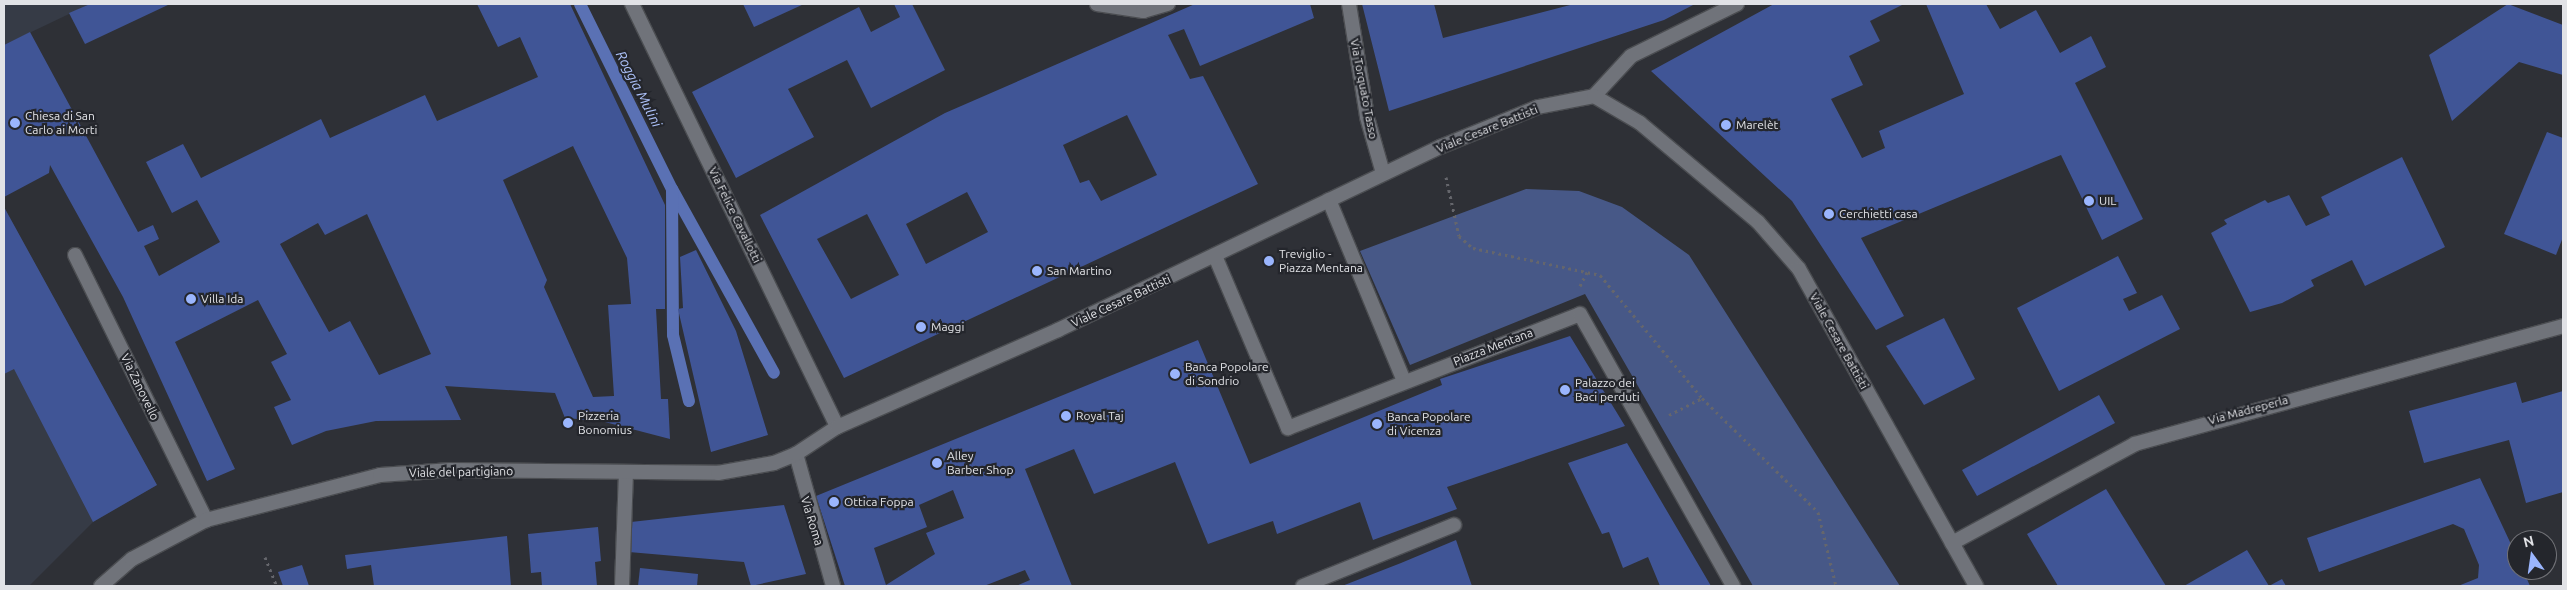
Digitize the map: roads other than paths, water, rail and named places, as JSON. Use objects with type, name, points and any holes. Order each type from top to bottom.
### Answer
[{"type":"street","name":"Via Felice Cavallotti","points":[[632,4],[837,427]]},
{"type":"street","points":[[1097,4],[1143,11],[1168,4]]},
{"type":"street","name":"Via Torquato Tasso","points":[[1349,4],[1367,117],[1383,173]]},
{"type":"street","points":[[1594,96],[1631,56],[1737,4]]},
{"type":"street","name":"Viale Cesare Battisti","points":[[837,427],[1214,256],[1440,147],[1538,107],[1594,96],[1640,123],[1751,216],[1799,268],[1976,586]]},
{"type":"street","points":[[1329,200],[1404,381]]},
{"type":"street","name":"Via Zanovello","points":[[75,255],[206,520]]},
{"type":"street","name":"Piazza Mentana","points":[[1214,256],[1288,428],[1404,381],[1580,314],[1733,586]]},
{"type":"street","name":"Via Madreperla","points":[[1952,543],[2135,444],[2563,326]]},
{"type":"street","name":"Viale del partigiano","points":[[101,586],[132,559],[206,520],[380,475],[451,470],[718,473],[796,454],[837,427]]},
{"type":"street","name":"Via Roma","points":[[796,454],[833,586]]},
{"type":"street","points":[[622,586],[626,473]]},
{"type":"street","points":[[1303,586],[1454,525]]},
{"type":"waterway","name":"Roggia Mulini","points":[[580,4],[672,189],[774,373]]},
{"type":"waterway","points":[[672,191],[673,335],[689,401]]},
{"type":"place","name":"Chiesa di San Carlo ai Morti","points":[[15,123]]},
{"type":"place","name":"Marelèt","points":[[1726,125]]},
{"type":"place","name":"UIL","points":[[2089,201]]},
{"type":"place","name":"Cerchietti casa","points":[[1829,214]]},
{"type":"place","name":"Treviglio - Piazza Mentana","points":[[1269,261]]},
{"type":"place","name":"San Martino","points":[[1037,271]]},
{"type":"place","name":"Villa Ida","points":[[191,299]]},
{"type":"place","name":"Maggi","points":[[921,327]]},
{"type":"place","name":"Banca Popolare di Sondrio","points":[[1175,374]]},
{"type":"place","name":"Palazzo dei Baci perduti","points":[[1565,390]]},
{"type":"place","name":"Royal Taj","points":[[1066,416]]},
{"type":"place","name":"Pizzeria Bonomius","points":[[568,423]]},
{"type":"place","name":"Banca Popolare di Vicenza","points":[[1377,424]]},
{"type":"place","name":"Alley Barber Shop","points":[[937,463]]},
{"type":"place","name":"Ottica Foppa","points":[[834,502]]}]
